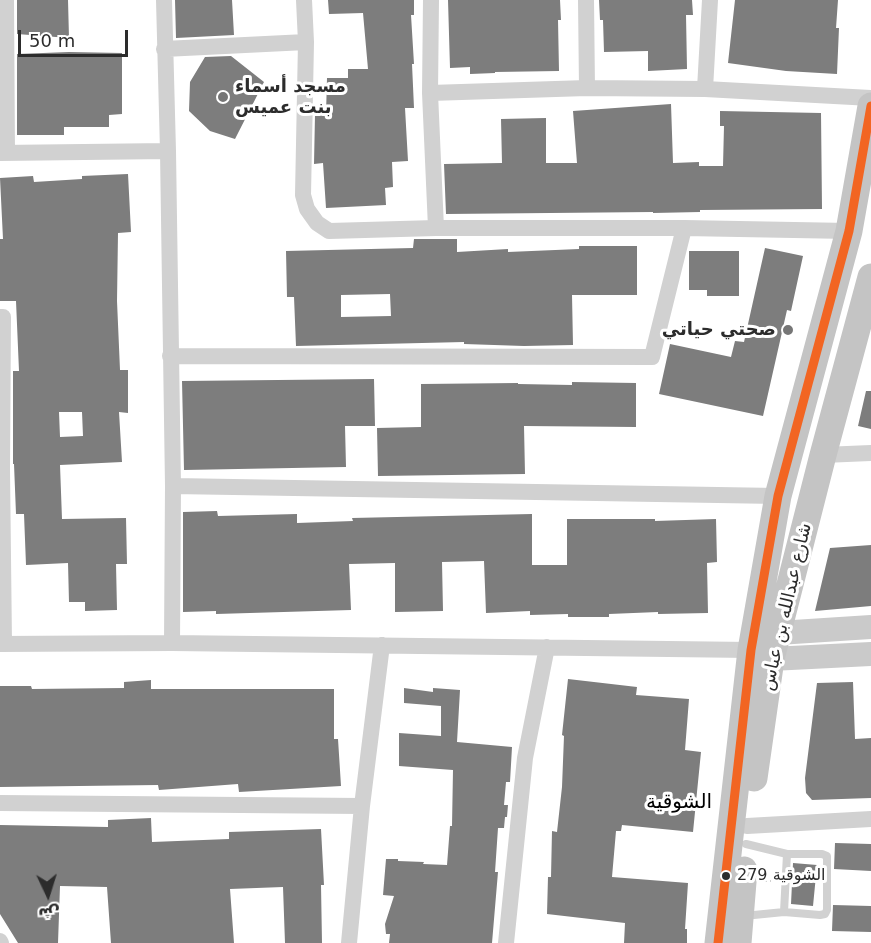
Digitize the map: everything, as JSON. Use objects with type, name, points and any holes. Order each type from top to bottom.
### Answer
[{"type":"main road","name":"شارع عبدالله بن عباس","points":[[738,943],[767,647],[778,496],[849,231],[871,106]]},
{"type":"main road","name":"شارع عبدالله بن عباس","points":[[718,943],[767,647],[823,455],[871,277]]},
{"type":"street","points":[[164,0],[173,486],[172,643]]},
{"type":"street","points":[[304,0],[306,42],[303,195],[307,209],[317,223],[329,231],[436,228],[684,228],[849,231]]},
{"type":"street","points":[[430,0],[430,93],[436,228]]},
{"type":"street","points":[[586,0],[587,88]]},
{"type":"street","points":[[705,89],[710,0]]},
{"type":"street","points":[[4,6],[3,153],[168,151]]},
{"type":"street","points":[[164,49],[306,42]]},
{"type":"street","points":[[430,93],[587,88],[705,89],[871,98]]},
{"type":"street","points":[[171,356],[651,357],[684,228]]},
{"type":"street","points":[[0,317],[3,317],[2,644],[767,647],[871,654]]},
{"type":"street","points":[[823,455],[871,453]]},
{"type":"street","points":[[173,486],[778,496]]},
{"type":"street","points":[[767,647],[871,627]]},
{"type":"street","points":[[349,943],[362,806],[382,645]]},
{"type":"street","points":[[506,943],[525,758],[547,647]]},
{"type":"street","points":[[0,803],[362,806]]},
{"type":"street","points":[[747,835],[871,819]]},
{"type":"lane","points":[[741,916],[784,912],[820,915],[825,914],[827,910],[827,856],[787,854],[747,835]]},
{"type":"lane","points":[[784,912],[787,854]]},
{"type":"building","points":[[17,0],[68,0],[69,38],[17,34]]},
{"type":"building","points":[[175,0],[232,0],[234,35],[176,38]]},
{"type":"building","points":[[328,0],[414,0],[414,15],[411,15],[414,108],[405,108],[408,161],[392,162],[393,187],[385,188],[386,205],[326,208],[323,163],[314,164],[315,115],[326,114],[327,78],[348,78],[348,69],[368,69],[363,13],[329,14]]},
{"type":"building","points":[[448,0],[560,0],[559,71],[470,74],[470,67],[450,68]]},
{"type":"building","points":[[599,0],[692,0],[693,15],[686,15],[687,69],[648,71],[648,51],[604,52],[603,20],[600,20]]},
{"type":"building","points":[[735,0],[838,0],[837,74],[786,71],[728,63]]},
{"type":"building","points":[[122,53],[122,114],[109,115],[109,127],[64,127],[64,135],[17,135],[17,54]]},
{"type":"building","name":"مسجد أسماء بنت عميس","points":[[231,56],[264,82],[235,139],[210,131],[189,111],[190,82],[205,57]]},
{"type":"building","points":[[671,104],[673,163],[699,162],[699,166],[723,166],[724,126],[720,126],[720,111],[821,113],[822,209],[446,214],[444,164],[502,163],[501,119],[546,118],[546,163],[577,163],[573,111]]},
{"type":"building","points":[[128,174],[131,232],[118,233],[117,301],[120,370],[128,370],[128,413],[119,412],[122,462],[60,465],[62,519],[126,518],[127,564],[116,564],[117,610],[85,611],[85,602],[69,602],[68,563],[26,565],[24,514],[16,514],[13,464],[13,371],[19,371],[16,301],[0,301],[0,239],[3,239],[0,178],[33,176],[34,182],[82,179],[82,176]],"holes":[[[59,412],[82,412],[83,436],[60,437]]]},
{"type":"building","points":[[414,239],[457,239],[457,252],[579,249],[579,246],[637,246],[637,295],[572,295],[573,345],[524,346],[464,344],[464,342],[296,346],[294,297],[287,297],[286,251],[413,248]],"holes":[[[390,294],[391,316],[341,317],[341,295]]]},
{"type":"building","points":[[765,248],[803,256],[791,311],[787,310],[763,416],[659,394],[670,344],[731,357],[735,341],[744,342]]},
{"type":"building","points":[[689,251],[739,251],[739,296],[707,296],[707,290],[689,290]]},
{"type":"building","points":[[374,379],[375,426],[345,426],[346,467],[184,470],[182,381]]},
{"type":"building","points":[[572,382],[636,383],[636,427],[524,426],[525,474],[378,476],[377,428],[421,427],[421,384],[572,385]]},
{"type":"building","points":[[866,391],[871,391],[871,429],[858,426]]},
{"type":"building","points":[[217,511],[218,516],[297,514],[297,523],[353,521],[352,518],[532,514],[532,565],[567,565],[567,519],[655,519],[655,521],[716,519],[717,562],[707,563],[708,613],[658,614],[658,612],[609,614],[609,617],[568,617],[568,614],[530,615],[530,611],[486,613],[484,561],[442,562],[443,611],[395,612],[395,563],[349,564],[351,610],[216,614],[216,611],[183,612],[183,512]]},
{"type":"building","points":[[871,545],[871,606],[815,611],[830,548]]},
{"type":"building","points":[[568,679],[637,687],[636,695],[689,699],[685,750],[701,752],[693,832],[622,825],[621,831],[616,831],[612,877],[688,883],[685,929],[687,929],[687,943],[624,943],[625,923],[547,914],[552,831],[557,832],[562,787],[564,736],[562,735]]},
{"type":"building","points":[[151,680],[151,689],[334,689],[334,739],[338,739],[341,786],[239,792],[238,784],[159,790],[158,785],[0,787],[0,686],[31,686],[32,689],[124,688],[124,682]]},
{"type":"building","points":[[853,682],[855,739],[871,738],[871,798],[812,800],[806,793],[805,778],[817,683]]},
{"type":"building","points":[[404,688],[433,692],[433,688],[460,690],[457,742],[512,747],[510,782],[506,782],[504,805],[508,805],[507,817],[505,817],[504,828],[498,828],[495,872],[498,872],[492,943],[389,943],[390,934],[386,934],[385,924],[394,896],[383,895],[386,859],[447,865],[450,826],[452,826],[453,770],[399,766],[399,733],[441,736],[441,706],[404,703]]},
{"type":"building","points":[[151,818],[152,842],[229,839],[229,832],[321,829],[324,885],[321,885],[322,943],[285,943],[283,887],[230,889],[234,943],[111,943],[107,887],[60,886],[58,943],[18,943],[0,914],[0,825],[108,827],[108,820]]},
{"type":"building","points":[[835,843],[871,844],[871,871],[834,869]]},
{"type":"building","points":[[793,863],[817,865],[813,906],[791,904]]},
{"type":"building","points":[[833,905],[871,906],[871,932],[832,931]]},
{"type":"transit line","points":[[718,943],[751,650],[778,496],[849,231],[871,106]]},
{"type":"place","name":"مسجد أسماء بنت عميس","points":[[223,97]]},
{"type":"place","name":"صحتي حياتي","points":[[788,330]]},
{"type":"place","name":"الشوقية 279","points":[[726,876]]},
{"type":"district","name":"الشوقية","points":[[679,803]]}]
